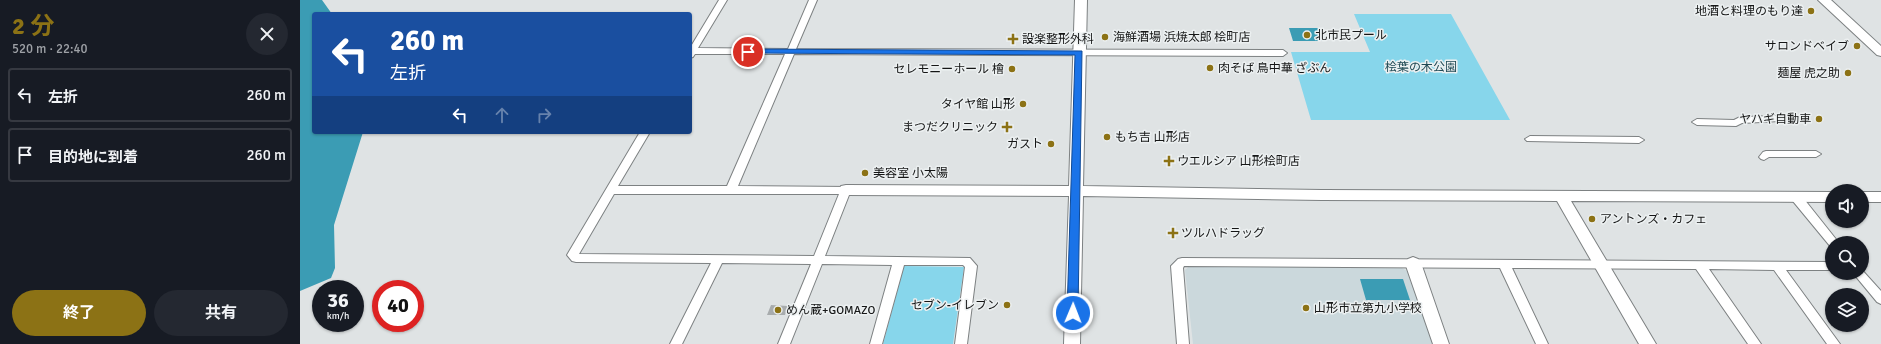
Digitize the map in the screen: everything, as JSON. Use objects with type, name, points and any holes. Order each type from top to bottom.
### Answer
[{"type":"street","points":[[692,51],[723,0]]},
{"type":"street","points":[[731,190],[813,0]]},
{"type":"street","points":[[1072,344],[1081,0]]},
{"type":"street","points":[[1824,0],[1881,52]]},
{"type":"street","points":[[692,53],[1283,53]]},
{"type":"street","points":[[1697,122],[1736,123],[1740,120],[1778,119]]},
{"type":"street","points":[[644,134],[573,255],[576,258],[966,261],[971,266],[961,344]]},
{"type":"street","points":[[1530,139],[1639,140]]},
{"type":"street","points":[[1764,157],[1766,154],[1816,154]]},
{"type":"street","points":[[612,190],[1076,191],[1322,195],[1825,197]]},
{"type":"street","points":[[784,344],[846,190]]},
{"type":"street","points":[[1561,196],[1648,344]]},
{"type":"street","points":[[1796,197],[1828,236]]},
{"type":"street","points":[[1869,197],[1881,197]]},
{"type":"street","points":[[676,344],[719,260]]},
{"type":"street","points":[[876,344],[899,261]]},
{"type":"street","points":[[1183,344],[1177,266],[1182,262],[1825,266]]},
{"type":"street","points":[[1413,264],[1441,344]]},
{"type":"street","points":[[1504,264],[1542,344]]},
{"type":"street","points":[[1700,266],[1755,344]]},
{"type":"street","points":[[1777,266],[1834,344]]},
{"type":"street","points":[[1865,280],[1881,300]]},
{"type":"shaded area","points":[[300,0],[322,0],[331,12],[312,12],[312,134],[362,134],[334,225],[335,268],[331,278],[326,280],[312,280],[312,286],[300,291]]},
{"type":"shaded area","name":"北市民プール","points":[[1289,28],[1321,28],[1326,41],[1293,41]]},
{"type":"shaded area","name":"山形市立第九小学校","points":[[1192,264],[1400,267],[1409,272],[1435,344],[1193,344],[1185,270]]},
{"type":"shaded area","points":[[1360,279],[1403,279],[1410,300],[1366,300]]},
{"type":"green space","name":"桧葉の木公園","points":[[1354,14],[1451,14],[1510,120],[1311,120],[1291,52],[1370,52]]},
{"type":"green space","points":[[904,266],[964,267],[953,344],[883,344]]},
{"type":"building","name":"めん蔵+GOMAZO","points":[[771,305],[788,306],[785,315],[767,315]]},
{"type":"place","name":"地酒と料理のもり達","points":[[1811,11]]},
{"type":"place","name":"北市民プール","points":[[1307,35]]},
{"type":"place","name":"海鮮酒場 浜焼太郎 桧町店","points":[[1105,37]]},
{"type":"place","name":"設楽整形外科","points":[[1013,39]]},
{"type":"place","name":"サロンドベイブ","points":[[1857,46]]},
{"type":"place","name":"肉そば 鳥中華 ざぶん","points":[[1210,68]]},
{"type":"place","name":"セレモニーホール 檜","points":[[1012,69]]},
{"type":"place","name":"麺屋 虎之助","points":[[1848,73]]},
{"type":"place","name":"タイヤ館 山形","points":[[1023,104]]},
{"type":"place","name":"ヤハギ自動車","points":[[1819,119]]},
{"type":"place","name":"まつだクリニック","points":[[1007,127]]},
{"type":"place","name":"もち吉 山形店","points":[[1107,137]]},
{"type":"place","name":"ガスト","points":[[1051,144]]},
{"type":"place","name":"ウエルシア 山形桧町店","points":[[1169,161]]},
{"type":"place","name":"美容室 小太陽","points":[[865,173]]},
{"type":"place","name":"アントンズ・カフェ","points":[[1592,219]]},
{"type":"place","name":"ツルハドラッグ","points":[[1173,233]]},
{"type":"place","name":"セブン-イレブン","points":[[1007,305]]},
{"type":"place","name":"山形市立第九小学校","points":[[1306,308]]},
{"type":"place","name":"めん蔵+GOMAZO","points":[[778,310]]},
{"type":"route","points":[[748,52],[1079,53],[1073,313]]}]
